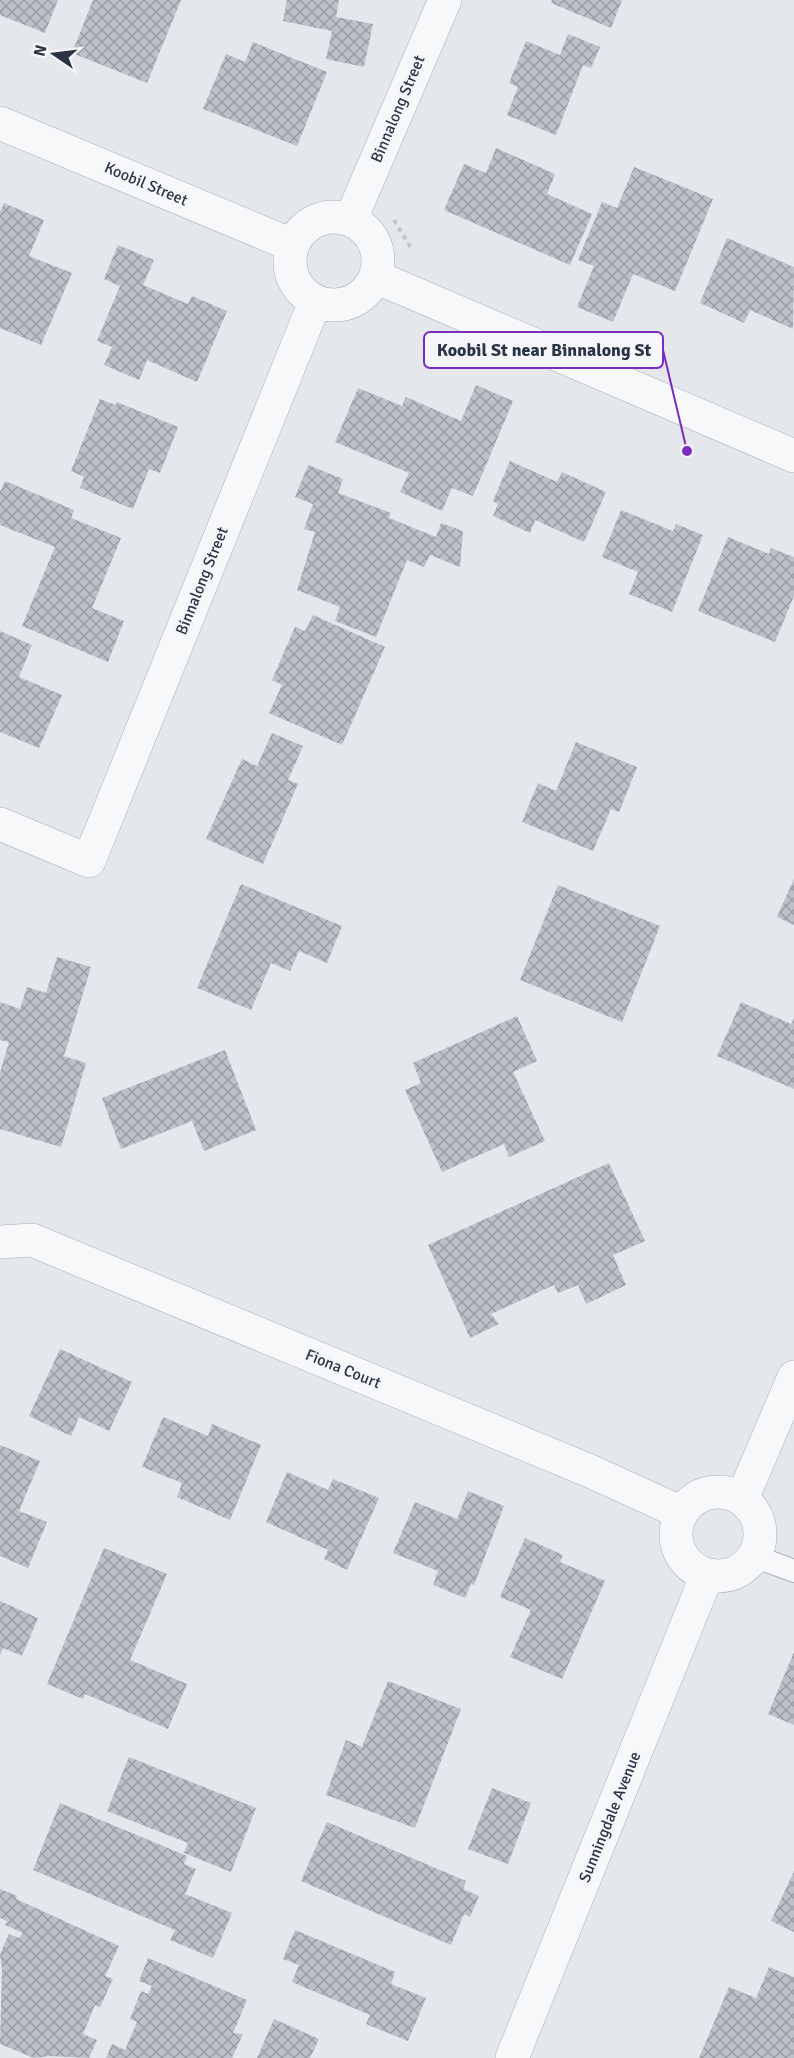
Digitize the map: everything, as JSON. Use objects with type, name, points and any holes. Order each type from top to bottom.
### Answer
[{"type":"street","name":"Binnalong Street","points":[[351,219],[445,0]]},
{"type":"street","name":"Koobil Street","points":[[0,123],[292,245]]},
{"type":"street","points":[[323,217],[351,219],[365,228],[375,243],[378,260],[376,277],[366,293],[350,303],[333,306],[315,302],[301,292],[292,278],[289,261],[292,245],[310,223],[323,217]]},
{"type":"street","points":[[376,277],[794,456]]},
{"type":"street","name":"Binnalong Street","points":[[0,824],[89,861],[315,302]]},
{"type":"street","name":"Fiona Court","points":[[0,1242],[32,1240],[590,1471],[682,1514]]},
{"type":"street","points":[[742,1499],[794,1377]]},
{"type":"street","points":[[725,1492],[742,1499],[753,1510],[759,1525],[760,1541],[754,1556],[734,1574],[706,1575],[691,1567],[680,1553],[675,1536],[682,1514],[689,1503],[706,1493],[725,1492]]},
{"type":"street","name":"Sunningdale Avenue","points":[[512,2058],[706,1575]]},
{"type":"lane","points":[[754,1556],[794,1571]]},
{"type":"building","points":[[0,0],[58,0],[45,33],[0,15]]},
{"type":"building","points":[[93,0],[181,0],[147,83],[72,53]]},
{"type":"building","points":[[287,0],[339,0],[336,17],[373,24],[364,67],[326,59],[332,31],[283,21]]},
{"type":"building","points":[[552,0],[622,0],[611,28],[551,3]]},
{"type":"building","points":[[568,34],[600,47],[591,68],[583,65],[556,135],[507,115],[518,87],[509,83],[526,41],[560,55]]},
{"type":"building","points":[[253,42],[327,72],[297,146],[203,109],[226,54],[245,62]]},
{"type":"building","points":[[496,148],[555,174],[547,194],[592,214],[570,265],[444,210],[464,164],[486,173]]},
{"type":"building","points":[[634,167],[713,199],[675,291],[633,274],[613,322],[577,307],[594,266],[578,260],[602,202],[617,208]]},
{"type":"building","points":[[4,203],[44,220],[29,256],[72,273],[41,345],[0,328],[0,212]]},
{"type":"building","points":[[727,238],[794,267],[793,329],[750,310],[744,323],[700,303]]},
{"type":"building","points":[[118,245],[154,260],[143,285],[188,304],[192,296],[227,311],[197,382],[147,360],[139,380],[104,365],[112,347],[97,341],[120,286],[104,279]]},
{"type":"building","points":[[476,385],[513,401],[473,496],[452,488],[442,511],[400,492],[409,473],[335,442],[358,388],[402,406],[406,397],[461,421]]},
{"type":"building","points":[[100,399],[116,405],[117,402],[178,427],[160,473],[149,469],[133,509],[80,488],[84,477],[71,471]]},
{"type":"building","points":[[510,461],[557,482],[562,472],[606,492],[584,542],[535,520],[530,533],[493,516],[498,504],[493,501]]},
{"type":"building","points":[[308,465],[343,479],[338,493],[391,513],[389,518],[436,537],[441,523],[463,531],[460,567],[430,555],[424,567],[407,560],[376,637],[335,621],[340,607],[297,590],[315,532],[304,529],[313,504],[295,497]]},
{"type":"building","points":[[5,481],[74,510],[71,518],[121,538],[92,608],[124,621],[108,662],[22,626],[55,547],[0,525],[0,492]]},
{"type":"building","points":[[621,510],[673,531],[676,524],[703,535],[672,612],[629,594],[638,572],[602,557]]},
{"type":"building","points":[[728,537],[769,554],[771,548],[794,557],[794,596],[775,642],[698,611]]},
{"type":"building","points":[[313,615],[385,647],[342,745],[269,713],[282,685],[272,680],[295,627],[305,631]]},
{"type":"building","points":[[0,631],[32,645],[19,677],[62,695],[39,748],[0,732]]},
{"type":"building","points":[[272,733],[303,746],[288,780],[298,784],[263,864],[206,839],[242,759],[257,766]]},
{"type":"building","points":[[576,742],[637,767],[619,812],[611,809],[593,851],[522,822],[538,783],[556,791]]},
{"type":"building","points":[[794,879],[794,925],[777,917]]},
{"type":"building","points":[[241,884],[342,926],[327,963],[299,951],[290,971],[271,963],[251,1010],[197,988]]},
{"type":"building","points":[[558,885],[660,926],[622,1022],[520,980]]},
{"type":"building","points":[[57,957],[91,967],[64,1056],[86,1063],[61,1147],[0,1129],[0,1073],[9,1042],[0,1040],[0,1002],[20,1009],[27,987],[46,993]]},
{"type":"building","points":[[741,1002],[791,1024],[794,1018],[794,1089],[717,1056]]},
{"type":"building","points":[[517,1016],[537,1061],[513,1072],[545,1141],[509,1157],[504,1144],[442,1172],[405,1090],[421,1083],[413,1063]]},
{"type":"building","points":[[225,1050],[256,1130],[204,1151],[192,1121],[121,1149],[102,1098]]},
{"type":"building","points":[[609,1163],[645,1241],[613,1255],[626,1285],[586,1304],[578,1285],[558,1293],[554,1285],[491,1314],[499,1324],[470,1338],[428,1245]]},
{"type":"building","points":[[60,1349],[132,1382],[109,1431],[79,1417],[71,1436],[29,1416]]},
{"type":"building","points":[[163,1417],[208,1436],[212,1424],[261,1445],[230,1520],[177,1497],[182,1483],[142,1467]]},
{"type":"building","points":[[0,1445],[40,1461],[19,1511],[47,1522],[28,1568],[0,1556]]},
{"type":"building","points":[[287,1472],[328,1490],[333,1479],[379,1498],[347,1570],[324,1559],[328,1550],[266,1522]]},
{"type":"building","points":[[468,1491],[504,1506],[474,1585],[471,1584],[465,1598],[433,1585],[438,1571],[393,1553],[415,1502],[457,1519]]},
{"type":"building","points":[[525,1538],[563,1555],[560,1562],[605,1581],[562,1679],[510,1657],[531,1610],[500,1597]]},
{"type":"building","points":[[104,1548],[167,1574],[130,1660],[187,1684],[168,1729],[85,1694],[83,1699],[47,1684]]},
{"type":"building","points":[[0,1601],[38,1618],[22,1656],[3,1648],[0,1655]]},
{"type":"building","points":[[794,1652],[794,1725],[768,1714]]},
{"type":"building","points":[[388,1681],[461,1709],[415,1828],[326,1795],[346,1740],[362,1747]]},
{"type":"building","points":[[129,1757],[256,1808],[231,1872],[184,1853],[188,1843],[107,1811]]},
{"type":"building","points":[[492,1788],[531,1803],[508,1864],[468,1849]]},
{"type":"building","points":[[60,1803],[187,1856],[184,1864],[196,1869],[185,1894],[232,1913],[213,1958],[170,1940],[175,1930],[33,1870]]},
{"type":"building","points":[[327,1822],[466,1881],[463,1889],[479,1896],[470,1917],[464,1914],[451,1945],[301,1881]]},
{"type":"building","points":[[794,1871],[794,1932],[771,1921]]},
{"type":"building","points":[[0,1889],[17,1896],[16,1899],[119,1946],[105,1976],[113,1979],[100,2007],[95,2005],[83,2034],[97,2040],[89,2058],[50,2056],[34,2058],[0,2044],[2,1969],[0,1954],[9,1934],[19,1938],[23,1933],[5,1925],[7,1921],[0,1918]]},
{"type":"building","points":[[295,1930],[395,1972],[391,1984],[426,1998],[408,2041],[366,2024],[370,2015],[292,1982],[299,1965],[283,1959]]},
{"type":"building","points":[[148,1958],[247,2000],[233,2033],[243,2034],[232,2058],[106,2058],[112,2044],[125,2050],[137,2022],[130,2019],[141,1991],[148,1994],[152,1986],[139,1981]]},
{"type":"building","points":[[769,1967],[794,1977],[794,2058],[699,2058],[729,1987],[756,1998]]},
{"type":"building","points":[[274,2019],[319,2039],[310,2058],[257,2058]]},
{"type":"place","name":"Koobil St near Binnalong St","points":[[687,451]]}]
